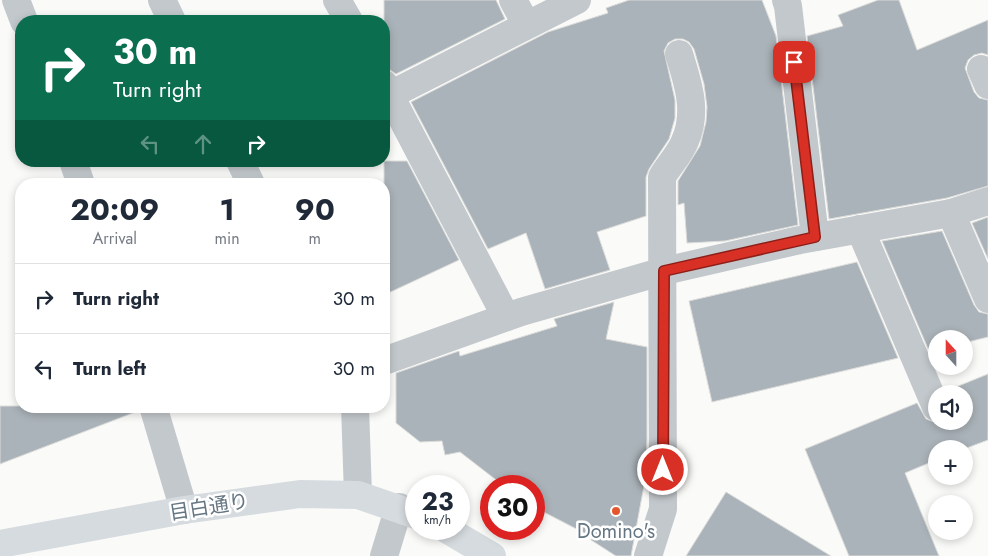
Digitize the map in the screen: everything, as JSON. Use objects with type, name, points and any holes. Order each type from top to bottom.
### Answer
[{"type":"main road","name":"目白通り","points":[[11,547],[184,510],[300,494],[358,495],[405,510]]},
{"type":"main road","points":[[465,540],[492,556]]},
{"type":"street","points":[[16,0],[22,15]]},
{"type":"street","points":[[162,0],[169,15]]},
{"type":"street","points":[[337,0],[346,15]]},
{"type":"street","points":[[513,0],[526,24]]},
{"type":"street","points":[[390,88],[576,0]]},
{"type":"street","points":[[786,0],[815,237]]},
{"type":"street","points":[[648,556],[663,509],[664,271],[662,177],[686,141],[691,118],[691,94],[679,54]]},
{"type":"street","points":[[390,95],[506,317]]},
{"type":"street","points":[[390,359],[506,317],[664,271],[815,237],[951,213],[988,201]]},
{"type":"street","points":[[951,213],[988,299]]},
{"type":"street","points":[[860,229],[928,388]]},
{"type":"street","points":[[155,413],[184,510]]},
{"type":"street","points":[[355,413],[358,495]]},
{"type":"street","points":[[384,556],[405,517]]},
{"type":"building","points":[[384,0],[496,0],[505,19],[396,74],[390,70],[390,15],[384,15]]},
{"type":"building","points":[[629,0],[762,0],[776,36],[798,225],[725,241],[687,243],[684,203],[678,205],[678,181],[700,146],[706,122],[707,107],[704,84],[694,49],[689,42],[683,39],[675,39],[668,43],[664,51],[675,100],[675,118],[669,139],[649,169],[646,177],[646,216],[597,232],[610,270],[545,289],[526,233],[488,249],[411,102],[548,32],[608,13],[606,8]]},
{"type":"building","points":[[878,0],[899,0],[917,50],[988,20],[988,55],[982,53],[974,55],[968,60],[965,68],[974,92],[979,98],[988,100],[988,186],[947,198],[829,219],[807,36],[843,26],[838,15]]},
{"type":"building","points":[[390,161],[407,161],[459,260],[390,292],[390,178],[384,178],[384,167],[390,167]]},
{"type":"building","points":[[988,217],[988,259],[972,223]]},
{"type":"building","points":[[942,231],[974,305],[979,312],[988,314],[988,337],[973,341],[973,330],[928,330],[928,349],[882,241]]},
{"type":"building","points":[[857,262],[898,358],[712,402],[689,301]]},
{"type":"building","points":[[614,302],[606,339],[647,347],[645,480],[631,556],[616,556],[591,540],[592,537],[545,513],[545,475],[490,475],[460,452],[445,455],[442,441],[420,442],[396,423],[396,373],[459,351],[460,356],[557,326],[554,319]]},
{"type":"building","points":[[988,374],[988,440],[973,446],[973,440],[928,440],[928,463],[905,473],[928,529],[928,540],[932,540],[939,556],[849,556],[805,449],[917,403],[928,420],[928,430],[973,430],[973,385],[961,385]]},
{"type":"building","points":[[0,406],[15,406],[15,413],[133,413],[0,464]]},
{"type":"building","points":[[726,492],[831,556],[686,556]]},
{"type":"place","name":"Domino's","points":[[616,511]]},
{"type":"route","points":[[663,470],[664,271],[815,237],[794,62]]}]
